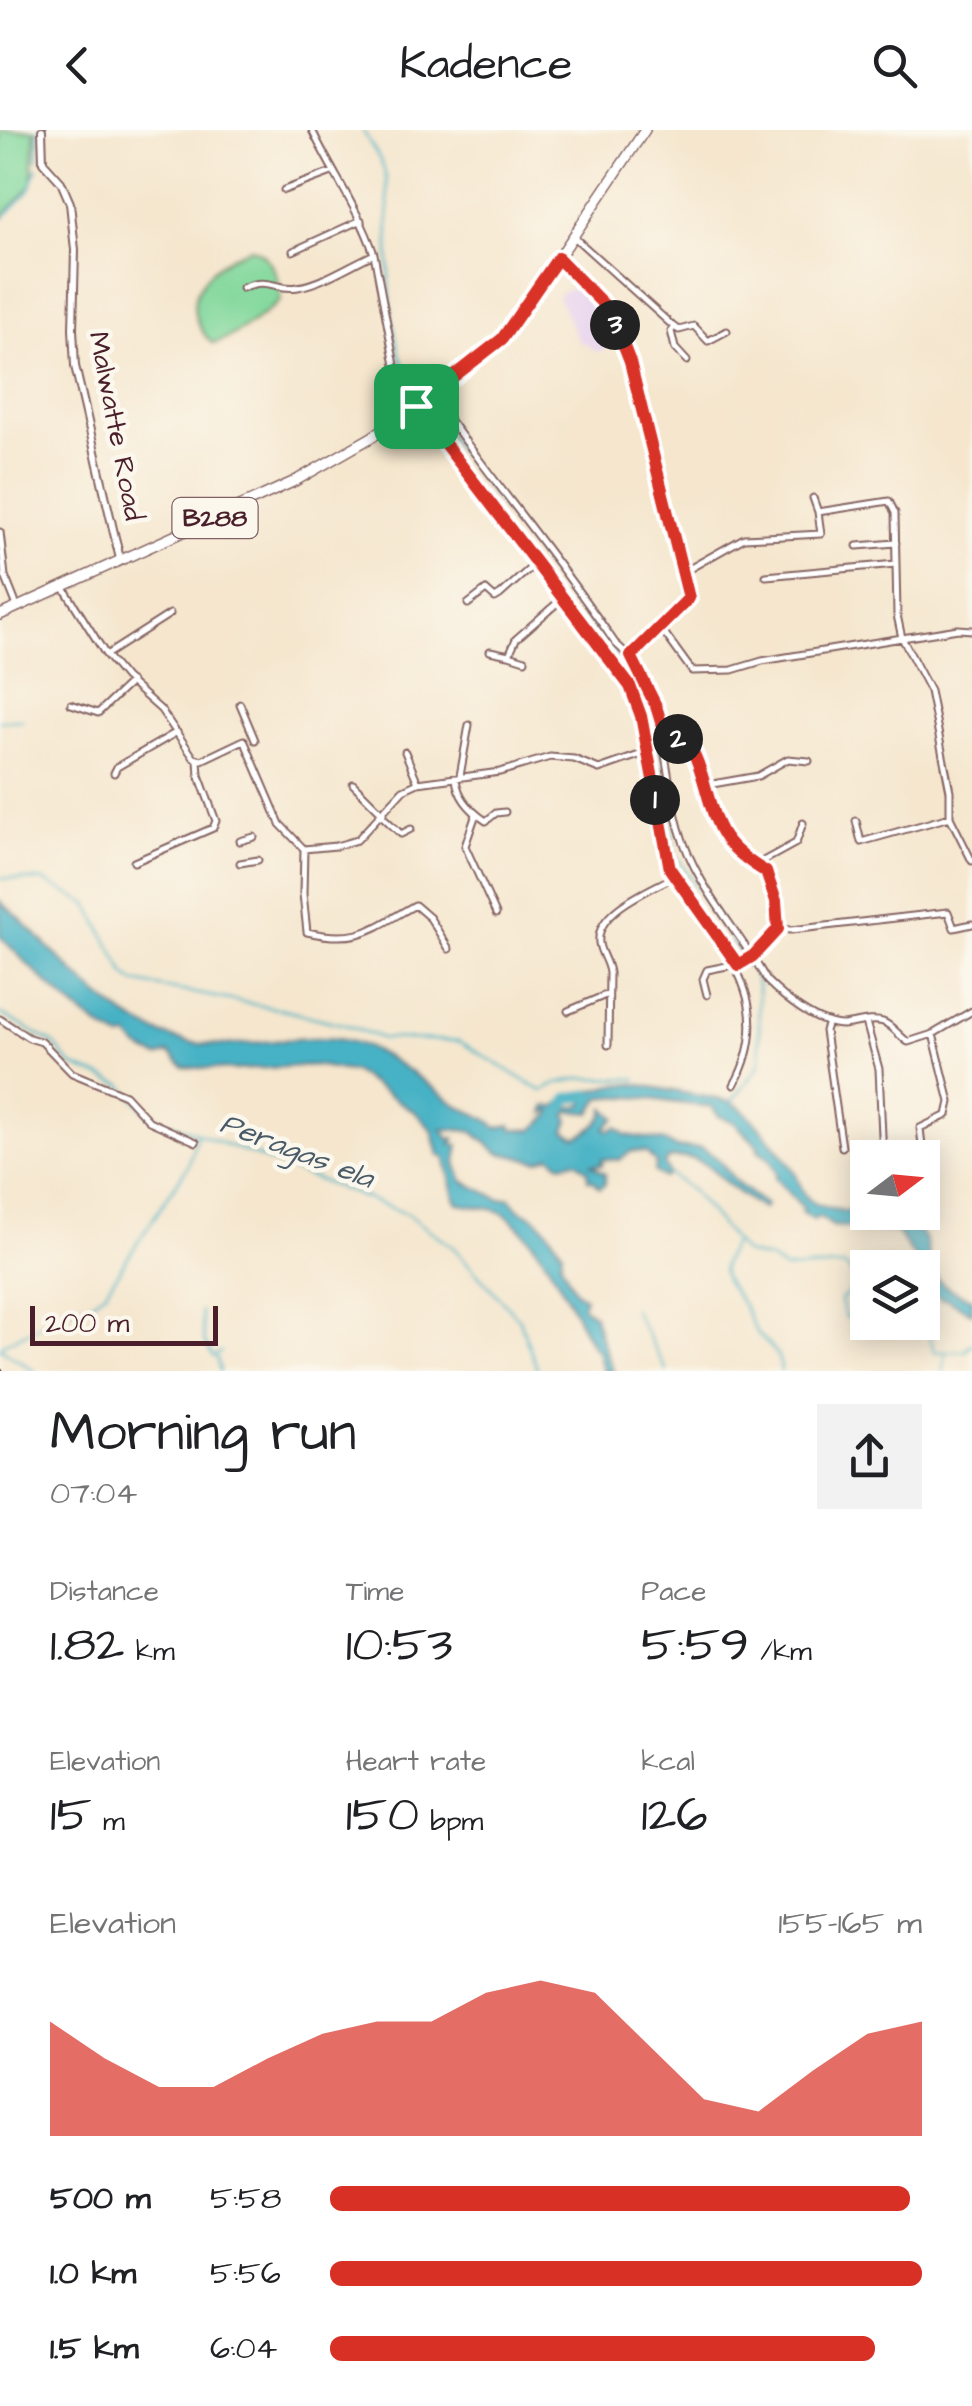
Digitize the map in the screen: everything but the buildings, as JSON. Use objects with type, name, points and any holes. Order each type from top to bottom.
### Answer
[{"type":"main road","name":"B288","points":[[0,614],[294,481],[372,437],[412,409],[510,330],[645,130]]},
{"type":"street","name":"Malwatte Road","points":[[42,130],[43,162],[61,182],[70,202],[75,250],[76,366],[120,560]]},
{"type":"street","points":[[312,130],[362,220],[374,254],[397,376],[412,409],[621,665],[636,702],[670,869],[675,876],[744,961],[779,993],[828,1022],[837,1025],[878,1020],[908,1042],[934,1034],[972,1011]]},
{"type":"street","points":[[284,190],[332,172]]},
{"type":"street","points":[[293,251],[362,220]]},
{"type":"street","points":[[573,236],[674,328],[694,326],[708,342],[728,331]]},
{"type":"street","points":[[242,288],[267,281],[283,287],[300,287],[374,254]]},
{"type":"street","points":[[558,258],[610,311],[630,362],[689,598],[621,665]]},
{"type":"street","points":[[674,328],[671,331],[675,348],[687,361]]},
{"type":"street","points":[[431,394],[615,643],[631,656],[667,742],[686,739],[696,754],[724,835],[766,872],[776,901],[778,929]]},
{"type":"street","points":[[682,573],[744,538],[821,534],[813,498]]},
{"type":"street","points":[[818,512],[889,501],[895,514],[896,615],[902,638],[930,691],[950,790],[950,817],[972,861]]},
{"type":"street","points":[[896,540],[900,528]]},
{"type":"street","points":[[0,532],[5,576],[17,606]]},
{"type":"street","points":[[857,546],[896,540]]},
{"type":"street","points":[[468,604],[486,590],[495,598],[500,595],[537,562]]},
{"type":"street","points":[[766,576],[896,564]]},
{"type":"street","points":[[62,585],[106,655],[162,710],[198,761],[199,775],[216,821],[213,828],[134,862]]},
{"type":"street","points":[[509,655],[516,639],[564,597]]},
{"type":"street","points":[[106,655],[170,614]]},
{"type":"street","points":[[662,626],[692,672],[732,670],[762,661],[958,629],[971,631]]},
{"type":"street","points":[[490,651],[525,660]]},
{"type":"street","points":[[71,704],[98,713],[131,682]]},
{"type":"street","points":[[649,694],[678,826],[693,871],[744,961],[751,1005],[748,1055],[734,1085]]},
{"type":"street","points":[[240,704],[255,740]]},
{"type":"street","points":[[469,725],[456,785],[469,807],[486,821],[496,812],[505,812]]},
{"type":"street","points":[[114,773],[117,766],[177,732]]},
{"type":"street","points":[[198,761],[244,740],[280,824],[304,849],[316,850],[357,840],[402,790],[418,783],[500,772],[550,757],[574,759],[599,769],[645,752]]},
{"type":"street","points":[[405,752],[418,783]]},
{"type":"street","points":[[706,785],[758,776],[788,759],[810,761]]},
{"type":"street","points":[[352,784],[400,834],[412,829]]},
{"type":"street","points":[[462,813],[469,807]]},
{"type":"street","points":[[476,814],[465,846],[496,914]]},
{"type":"street","points":[[856,820],[862,842],[950,817]]},
{"type":"street","points":[[755,865],[796,843],[804,823]]},
{"type":"street","points":[[240,841],[254,837]]},
{"type":"street","points":[[304,849],[307,932],[351,937],[392,922],[414,905],[430,918],[449,949]]},
{"type":"street","points":[[240,863],[258,860]]},
{"type":"street","points":[[608,1046],[608,962],[599,944],[605,923],[624,902],[675,876]]},
{"type":"street","points":[[707,995],[703,979],[708,970],[744,961],[778,929],[948,912],[954,928],[972,924]]},
{"type":"street","points":[[392,922],[398,929]]},
{"type":"street","points":[[568,1011],[608,994]]},
{"type":"street","points":[[0,1018],[42,1042],[72,1073],[126,1096],[149,1122],[196,1142]]},
{"type":"street","points":[[828,1022],[842,1147]]},
{"type":"street","points":[[866,1022],[879,1069],[882,1140]]},
{"type":"street","points":[[921,1140],[920,1128],[947,1115],[950,1102],[934,1034]]},
{"type":"shaded area","points":[[583,286],[601,305],[616,342],[601,352],[585,342],[580,344],[558,297],[561,292]]},
{"type":"green space","points":[[0,130],[35,130],[32,185],[0,219]]},
{"type":"green space","points":[[251,248],[265,256],[274,269],[280,301],[237,332],[212,343],[200,328],[195,313],[200,286],[221,264]]},
{"type":"water","points":[[0,901],[91,989],[132,1020],[155,1031],[201,1044],[307,1038],[348,1041],[388,1058],[496,1128],[511,1125],[512,1129],[533,1130],[552,1113],[544,1113],[546,1106],[555,1107],[564,1100],[568,1108],[583,1105],[586,1099],[576,1095],[614,1085],[636,1084],[732,1102],[774,1144],[810,1200],[850,1211],[850,1227],[833,1226],[818,1216],[814,1220],[801,1212],[804,1209],[775,1178],[777,1173],[768,1157],[734,1122],[719,1116],[711,1106],[628,1097],[600,1098],[591,1113],[566,1114],[569,1120],[565,1131],[576,1137],[585,1133],[599,1122],[605,1108],[616,1118],[605,1128],[609,1131],[617,1127],[626,1135],[664,1141],[676,1148],[702,1148],[766,1205],[763,1209],[707,1165],[692,1159],[670,1158],[664,1163],[669,1174],[664,1178],[654,1171],[656,1163],[646,1152],[632,1151],[619,1160],[602,1159],[602,1165],[590,1164],[605,1174],[605,1184],[600,1188],[588,1180],[588,1171],[576,1161],[561,1164],[550,1156],[538,1161],[499,1153],[472,1131],[442,1129],[449,1139],[455,1138],[451,1145],[459,1145],[456,1163],[463,1181],[500,1199],[510,1198],[547,1229],[562,1251],[561,1263],[575,1291],[585,1298],[582,1306],[594,1315],[613,1371],[603,1371],[598,1351],[556,1276],[521,1229],[501,1212],[456,1202],[445,1157],[439,1155],[432,1130],[415,1112],[354,1072],[315,1065],[235,1070],[184,1067],[169,1053],[158,1057],[139,1048],[128,1036],[122,1039],[107,1031],[75,1008],[0,936]]},
{"type":"water","points":[[883,1230],[918,1230],[927,1250],[909,1250],[896,1231]]},
{"type":"water","points":[[940,1281],[972,1298],[972,1313],[947,1299],[941,1299]]},
{"type":"waterway","points":[[37,160],[38,130]]},
{"type":"waterway","points":[[363,130],[386,178],[392,318],[406,372],[420,397]]},
{"type":"waterway","points":[[0,221],[29,191],[37,168]]},
{"type":"waterway","points":[[424,404],[631,677],[652,719],[675,854],[754,974],[758,987],[760,1059],[732,1101]]},
{"type":"waterway","points":[[0,721],[23,720]]},
{"type":"waterway","points":[[0,878],[44,881],[88,904],[125,974],[134,982],[279,1009],[381,1038],[459,1041],[542,1091],[582,1078],[637,1079]]},
{"type":"waterway","name":"Peragas ela","points":[[0,1013],[54,1044],[71,1065],[122,1085],[149,1115],[407,1214],[452,1246],[519,1319],[538,1371]]},
{"type":"waterway","points":[[558,1116],[569,1098],[589,1095]]},
{"type":"waterway","points":[[2,1348],[3,1344],[87,1305],[105,1292],[188,1166],[197,1134]]},
{"type":"waterway","points":[[669,1174],[691,1190],[744,1253],[769,1259],[784,1269],[845,1266],[850,1272]]},
{"type":"waterway","points":[[734,1242],[722,1268],[725,1280],[755,1330],[775,1352],[781,1371]]},
{"type":"waterway","points":[[850,1291],[841,1300],[845,1317],[850,1318]]},
{"type":"waterway","points":[[633,1309],[667,1371]]},
{"type":"waterway","points":[[201,1312],[204,1340],[213,1357],[221,1352]]},
{"type":"waterway","points":[[930,1340],[935,1352],[965,1351],[972,1344]]},
{"type":"waterway","points":[[0,1348],[34,1371]]},
{"type":"waterway","points":[[943,1371],[946,1354]]},
{"type":"waterway","points":[[217,1358],[220,1371]]},
{"type":"route","points":[[558,258],[610,311],[637,382],[689,598],[631,656],[656,706],[667,742],[686,739],[696,754],[724,835],[748,861],[766,872],[776,901],[778,929],[742,963],[738,965],[670,869],[641,716],[630,686],[416,406],[502,339],[558,258]]}]
